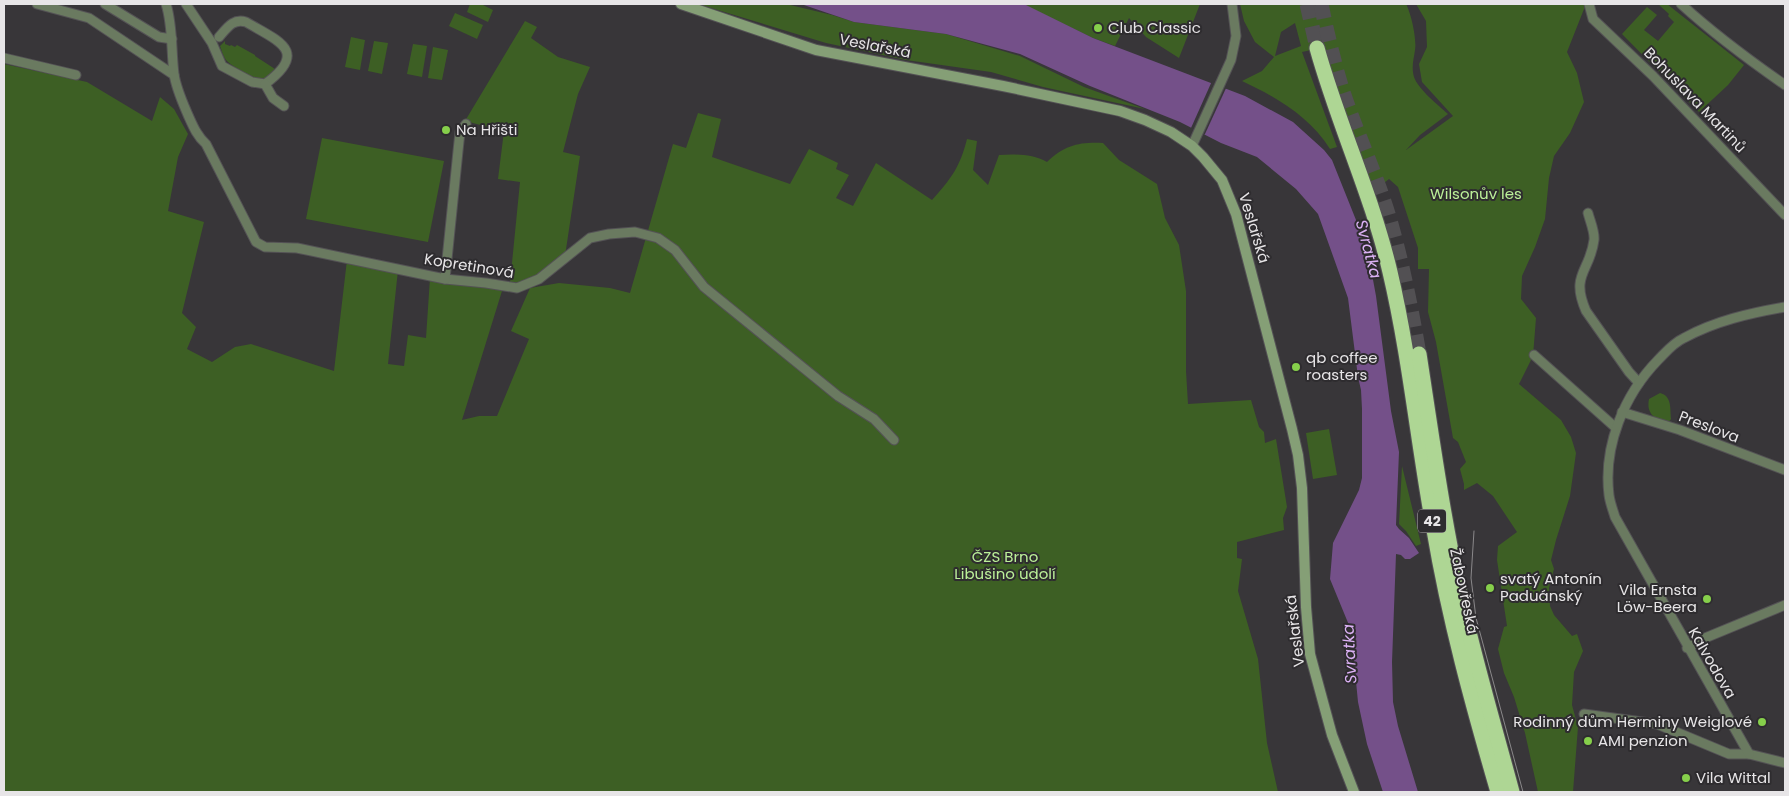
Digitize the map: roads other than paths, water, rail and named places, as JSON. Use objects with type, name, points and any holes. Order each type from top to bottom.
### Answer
[{"type":"highway","name":"Žabovřeská","points":[[1317,48],[1339,118],[1366,190],[1384,246],[1398,312],[1440,564],[1458,644],[1498,792]]},
{"type":"highway","name":"Žabovřeská","points":[[1418,354],[1459,589],[1470,639],[1512,792]]},
{"type":"street","points":[[37,4],[89,18],[174,74]]},
{"type":"street","points":[[104,4],[159,37],[172,39]]},
{"type":"street","points":[[166,4],[170,14],[174,74]]},
{"type":"street","points":[[186,4],[212,44],[222,66],[252,82],[265,84]]},
{"type":"street","name":"Veslařská","points":[[681,4],[816,50],[1120,111],[1172,132],[1192,146],[1214,169],[1222,180],[1232,202],[1298,456],[1302,488],[1306,607],[1310,654],[1332,735],[1354,792]]},
{"type":"street","points":[[1192,146],[1222,81],[1235,46],[1236,27],[1232,4]]},
{"type":"street","name":"Bohuslava Martinů","points":[[1590,4],[1593,19],[1653,76],[1785,215]]},
{"type":"street","points":[[1681,4],[1706,27],[1785,85]]},
{"type":"street","points":[[219,37],[234,22],[240,20],[285,46],[288,60],[284,68],[265,84]]},
{"type":"street","points":[[4,58],[76,75]]},
{"type":"street","name":"Kopretinová","points":[[174,74],[179,93],[194,128],[206,144],[256,242],[265,247],[297,248],[446,279],[517,288],[539,279],[590,238],[635,232],[658,238],[675,250],[704,287],[838,396],[874,419],[894,440]]},
{"type":"street","points":[[265,84],[273,98],[284,106]]},
{"type":"street","points":[[446,279],[460,132],[466,124]]},
{"type":"street","points":[[1588,213],[1594,238],[1580,281],[1581,301],[1629,372],[1639,383]]},
{"type":"street","name":"Kalvodova","points":[[1748,754],[1615,517],[1610,496],[1609,472],[1616,428],[1622,412],[1639,383],[1674,344],[1713,325],[1741,316],[1785,307]]},
{"type":"street","points":[[1534,354],[1616,428]]},
{"type":"street","name":"Preslova","points":[[1622,412],[1680,430],[1785,470]]},
{"type":"street","points":[[1687,648],[1705,638],[1785,605]]},
{"type":"street","points":[[1584,714],[1657,724],[1729,754],[1748,754],[1785,763]]},
{"type":"tunnel","points":[[1307,4],[1317,48]]},
{"type":"tunnel","points":[[1321,4],[1343,92],[1389,217],[1406,285],[1419,354]]},
{"type":"tram line","points":[[1474,531],[1471,578],[1476,618],[1523,792]]},
{"type":"place","name":"Club Classic","points":[[1098,28]]},
{"type":"place","name":"Na Hřišti","points":[[446,130]]},
{"type":"place","name":"qb coffee roasters","points":[[1296,367]]},
{"type":"place","name":"svatý Antonín Paduánský","points":[[1490,588]]},
{"type":"place","name":"Vila Ernsta Löw-Beera","points":[[1707,599]]},
{"type":"place","name":"Rodinný dům Herminy Weiglové","points":[[1762,722]]},
{"type":"place","name":"AMI penzion","points":[[1588,741]]},
{"type":"place","name":"Vila Wittal","points":[[1686,778]]},
{"type":"park label","name":"Wilsonův les","points":[[1476,194]]},
{"type":"park label","name":"ČZS Brno Libušino údolí","points":[[1005,566]]},
{"type":"water label","name":"Svratka","points":[[1369,249]]},
{"type":"water label","name":"Svratka","points":[[1349,654]]}]
